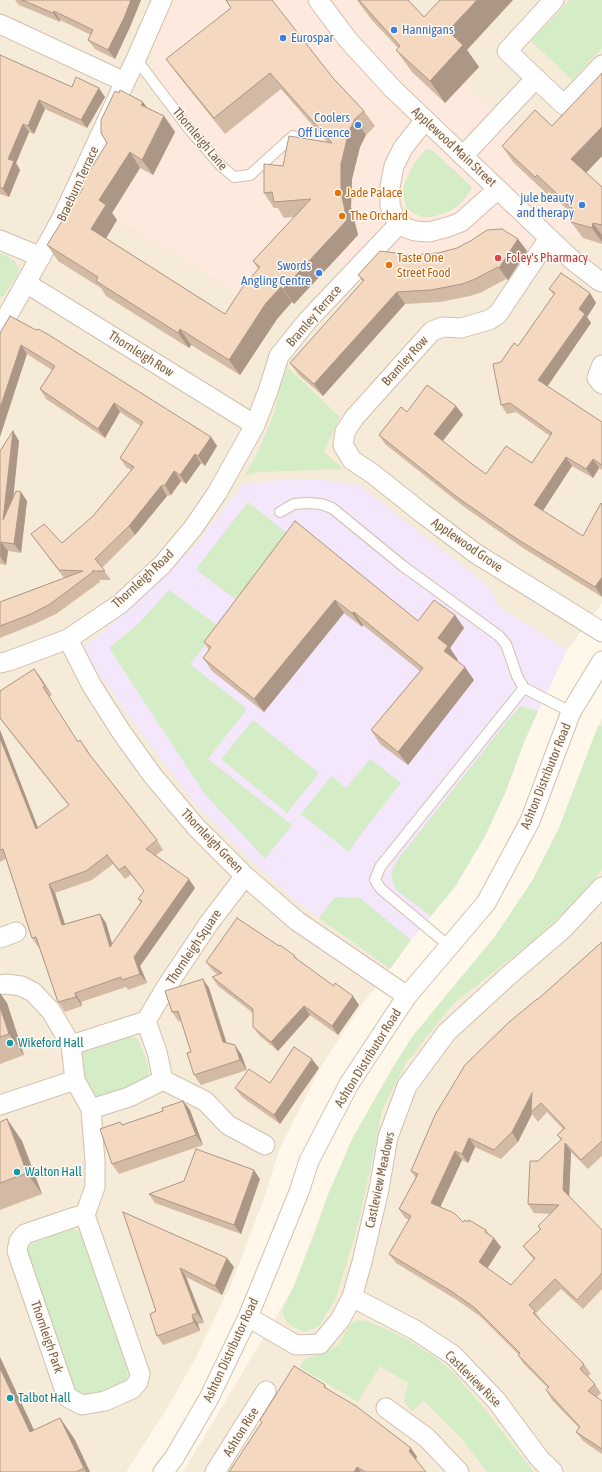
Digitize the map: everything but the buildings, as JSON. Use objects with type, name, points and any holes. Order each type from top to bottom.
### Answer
[{"type":"street","name":"Braeburn Terrace","points":[[2,319],[26,283],[62,220],[162,0]]},
{"type":"street","name":"Applewood Main Street","points":[[318,0],[348,40],[393,89],[571,259],[602,282]]},
{"type":"street","points":[[554,0],[507,51],[564,105],[602,65]]},
{"type":"street","points":[[0,24],[125,82]]},
{"type":"street","points":[[463,156],[536,78]]},
{"type":"street","points":[[425,120],[404,148],[394,166],[390,187],[390,206],[394,216],[400,223],[406,228],[415,231],[429,232],[448,227],[461,222],[498,189]]},
{"type":"street","name":"Bramley Terrace","points":[[255,425],[280,356],[308,320],[400,223]]},
{"type":"street","name":"Bramley Row","points":[[342,445],[345,432],[354,418],[432,331],[443,327],[461,328],[489,320],[498,314],[549,238]]},
{"type":"street","points":[[0,240],[41,257]]},
{"type":"street","name":"Thornleigh Row","points":[[26,283],[255,425]]},
{"type":"street","points":[[602,365],[597,378],[602,384]]},
{"type":"street","name":"Thornleigh Road","points":[[0,663],[68,639],[120,604],[163,564],[193,528],[217,493],[255,425]]},
{"type":"street","name":"Applewood Grove","points":[[342,445],[352,460],[373,474],[475,553],[602,632]]},
{"type":"street","name":"Thornleigh Green","points":[[68,639],[92,686],[122,733],[153,776],[196,827],[245,876],[297,920],[407,996]]},
{"type":"street","name":"Ashton Distributor Road","points":[[163,1472],[174,1458],[209,1398],[248,1318],[299,1192],[309,1161],[349,1084],[407,996],[486,903],[530,821],[571,712],[602,661]]},
{"type":"street","name":"Thornleigh Square","points":[[146,1021],[165,988],[209,923],[245,876]]},
{"type":"street","name":"Castleview Meadows","points":[[248,1318],[296,1345],[320,1344],[340,1320],[352,1297],[362,1262],[377,1196],[388,1137],[407,1086],[447,1032],[507,977],[563,929],[602,887]]},
{"type":"street","points":[[0,985],[6,984],[21,986],[33,992],[51,1012],[71,1045],[75,1080],[91,1109],[95,1161],[95,1187],[85,1215]]},
{"type":"street","points":[[71,1045],[146,1021],[157,1052],[163,1080]]},
{"type":"street","points":[[0,1105],[75,1080]]},
{"type":"street","points":[[91,1109],[129,1097],[163,1080]]},
{"type":"street","points":[[163,1080],[205,1100],[228,1125],[265,1145]]},
{"type":"street","name":"Thornleigh Park","points":[[85,1215],[140,1374],[138,1382],[132,1389],[105,1401],[82,1405],[67,1397],[17,1251],[19,1241],[25,1234],[85,1215]]},
{"type":"street","name":"Castleview Rise","points":[[352,1297],[415,1330],[453,1356],[496,1400],[539,1458],[553,1472]]},
{"type":"street","name":"Ashton Rise","points":[[216,1472],[266,1391]]},
{"type":"street","points":[[386,1408],[427,1438],[458,1472]]},
{"type":"lane","name":"Thornleigh Lane","points":[[136,60],[190,129],[221,166],[234,177],[250,175],[293,136]]},
{"type":"lane","points":[[280,512],[294,504],[307,503],[321,504],[336,511],[404,566],[499,636],[506,644],[517,676],[524,688],[571,712]]},
{"type":"lane","points":[[450,946],[381,888],[375,880],[380,867],[524,688]]},
{"type":"shaded area","points":[[0,0],[602,0],[602,603],[567,650],[498,606],[492,592],[324,480],[281,480],[244,484],[192,549],[101,634],[92,640],[238,847],[290,897],[390,969],[360,1007],[320,1068],[280,1148],[263,1201],[233,1280],[194,1361],[166,1410],[126,1472],[0,1472]]},
{"type":"shaded area","points":[[173,0],[383,0],[445,65],[602,216],[602,244],[565,234],[532,273],[503,255],[366,287],[335,260],[294,304],[271,283],[253,303],[168,249],[117,220],[94,204],[174,132],[152,57],[155,36]]},
{"type":"shaded area","points":[[281,480],[324,480],[359,485],[481,580],[492,592],[498,606],[567,650],[524,742],[506,791],[485,836],[455,887],[411,940],[390,969],[290,897],[194,802],[134,724],[88,657],[86,647],[92,640],[101,634],[192,549],[244,484]]},
{"type":"shaded area","points":[[602,718],[602,1472],[183,1472],[293,1288],[327,1197],[353,1137],[392,1069],[412,1037],[496,935],[532,881],[559,828]]},
{"type":"green space","points":[[570,0],[602,0],[602,48],[572,80],[531,41]]},
{"type":"green space","points":[[426,149],[432,150],[472,187],[470,192],[459,205],[448,212],[432,217],[422,217],[411,212],[407,208],[403,190],[406,179],[415,162]]},
{"type":"green space","points":[[0,253],[14,260],[19,270],[0,299]]},
{"type":"green space","points":[[287,367],[340,417],[324,452],[343,469],[260,472],[244,476],[255,458],[274,414],[279,391]]},
{"type":"green space","points":[[248,502],[288,534],[236,600],[196,569]]},
{"type":"green space","points":[[169,590],[220,627],[190,664],[247,709],[208,759],[292,825],[265,859],[204,793],[109,648],[138,624]]},
{"type":"green space","points":[[521,706],[538,711],[524,742],[506,791],[485,836],[455,887],[431,916],[396,890],[391,873],[396,862],[507,721]]},
{"type":"green space","points":[[253,720],[319,773],[287,813],[221,759]]},
{"type":"green space","points":[[598,726],[602,726],[602,869],[582,896],[534,940],[453,1004],[406,1063],[382,1111],[359,1221],[336,1298],[319,1326],[305,1332],[293,1327],[285,1320],[282,1310],[293,1288],[315,1233],[327,1197],[353,1137],[412,1037],[496,935],[532,881],[559,828]]},
{"type":"green space","points":[[370,759],[401,783],[358,838],[349,852],[301,814],[331,776],[346,788]]},
{"type":"green space","points":[[335,897],[360,898],[411,940],[390,969],[319,918]]},
{"type":"green space","points":[[131,1037],[136,1038],[140,1043],[149,1070],[147,1079],[119,1091],[97,1097],[86,1087],[80,1057],[82,1053]]},
{"type":"green space","points":[[73,1229],[81,1232],[127,1369],[127,1378],[125,1382],[84,1398],[74,1393],[26,1256],[27,1249],[30,1245],[65,1230]]},
{"type":"green space","points":[[358,1320],[367,1321],[406,1339],[432,1355],[453,1372],[483,1407],[534,1472],[487,1472],[460,1437],[424,1401],[412,1411],[404,1401],[408,1383],[380,1366],[358,1402],[300,1367],[305,1359],[326,1352],[338,1345],[350,1325]]},
{"type":"place","name":"Hannigans","points":[[394,30]]},
{"type":"place","name":"Eurospar","points":[[283,38]]},
{"type":"place","name":"Coolers Off Licence","points":[[358,125]]},
{"type":"place","name":"Jade Palace","points":[[338,193]]},
{"type":"place","name":"jule beauty and therapy","points":[[582,205]]},
{"type":"place","name":"The Orchard","points":[[342,216]]},
{"type":"place","name":"Foley's Pharmacy","points":[[498,258]]},
{"type":"place","name":"Taste One Street Food","points":[[389,265]]},
{"type":"place","name":"Swords Angling Centre","points":[[319,273]]},
{"type":"place","name":"Wikeford Hall","points":[[10,1043]]},
{"type":"place","name":"Walton Hall","points":[[17,1172]]},
{"type":"place","name":"Talbot Hall","points":[[10,1398]]}]
